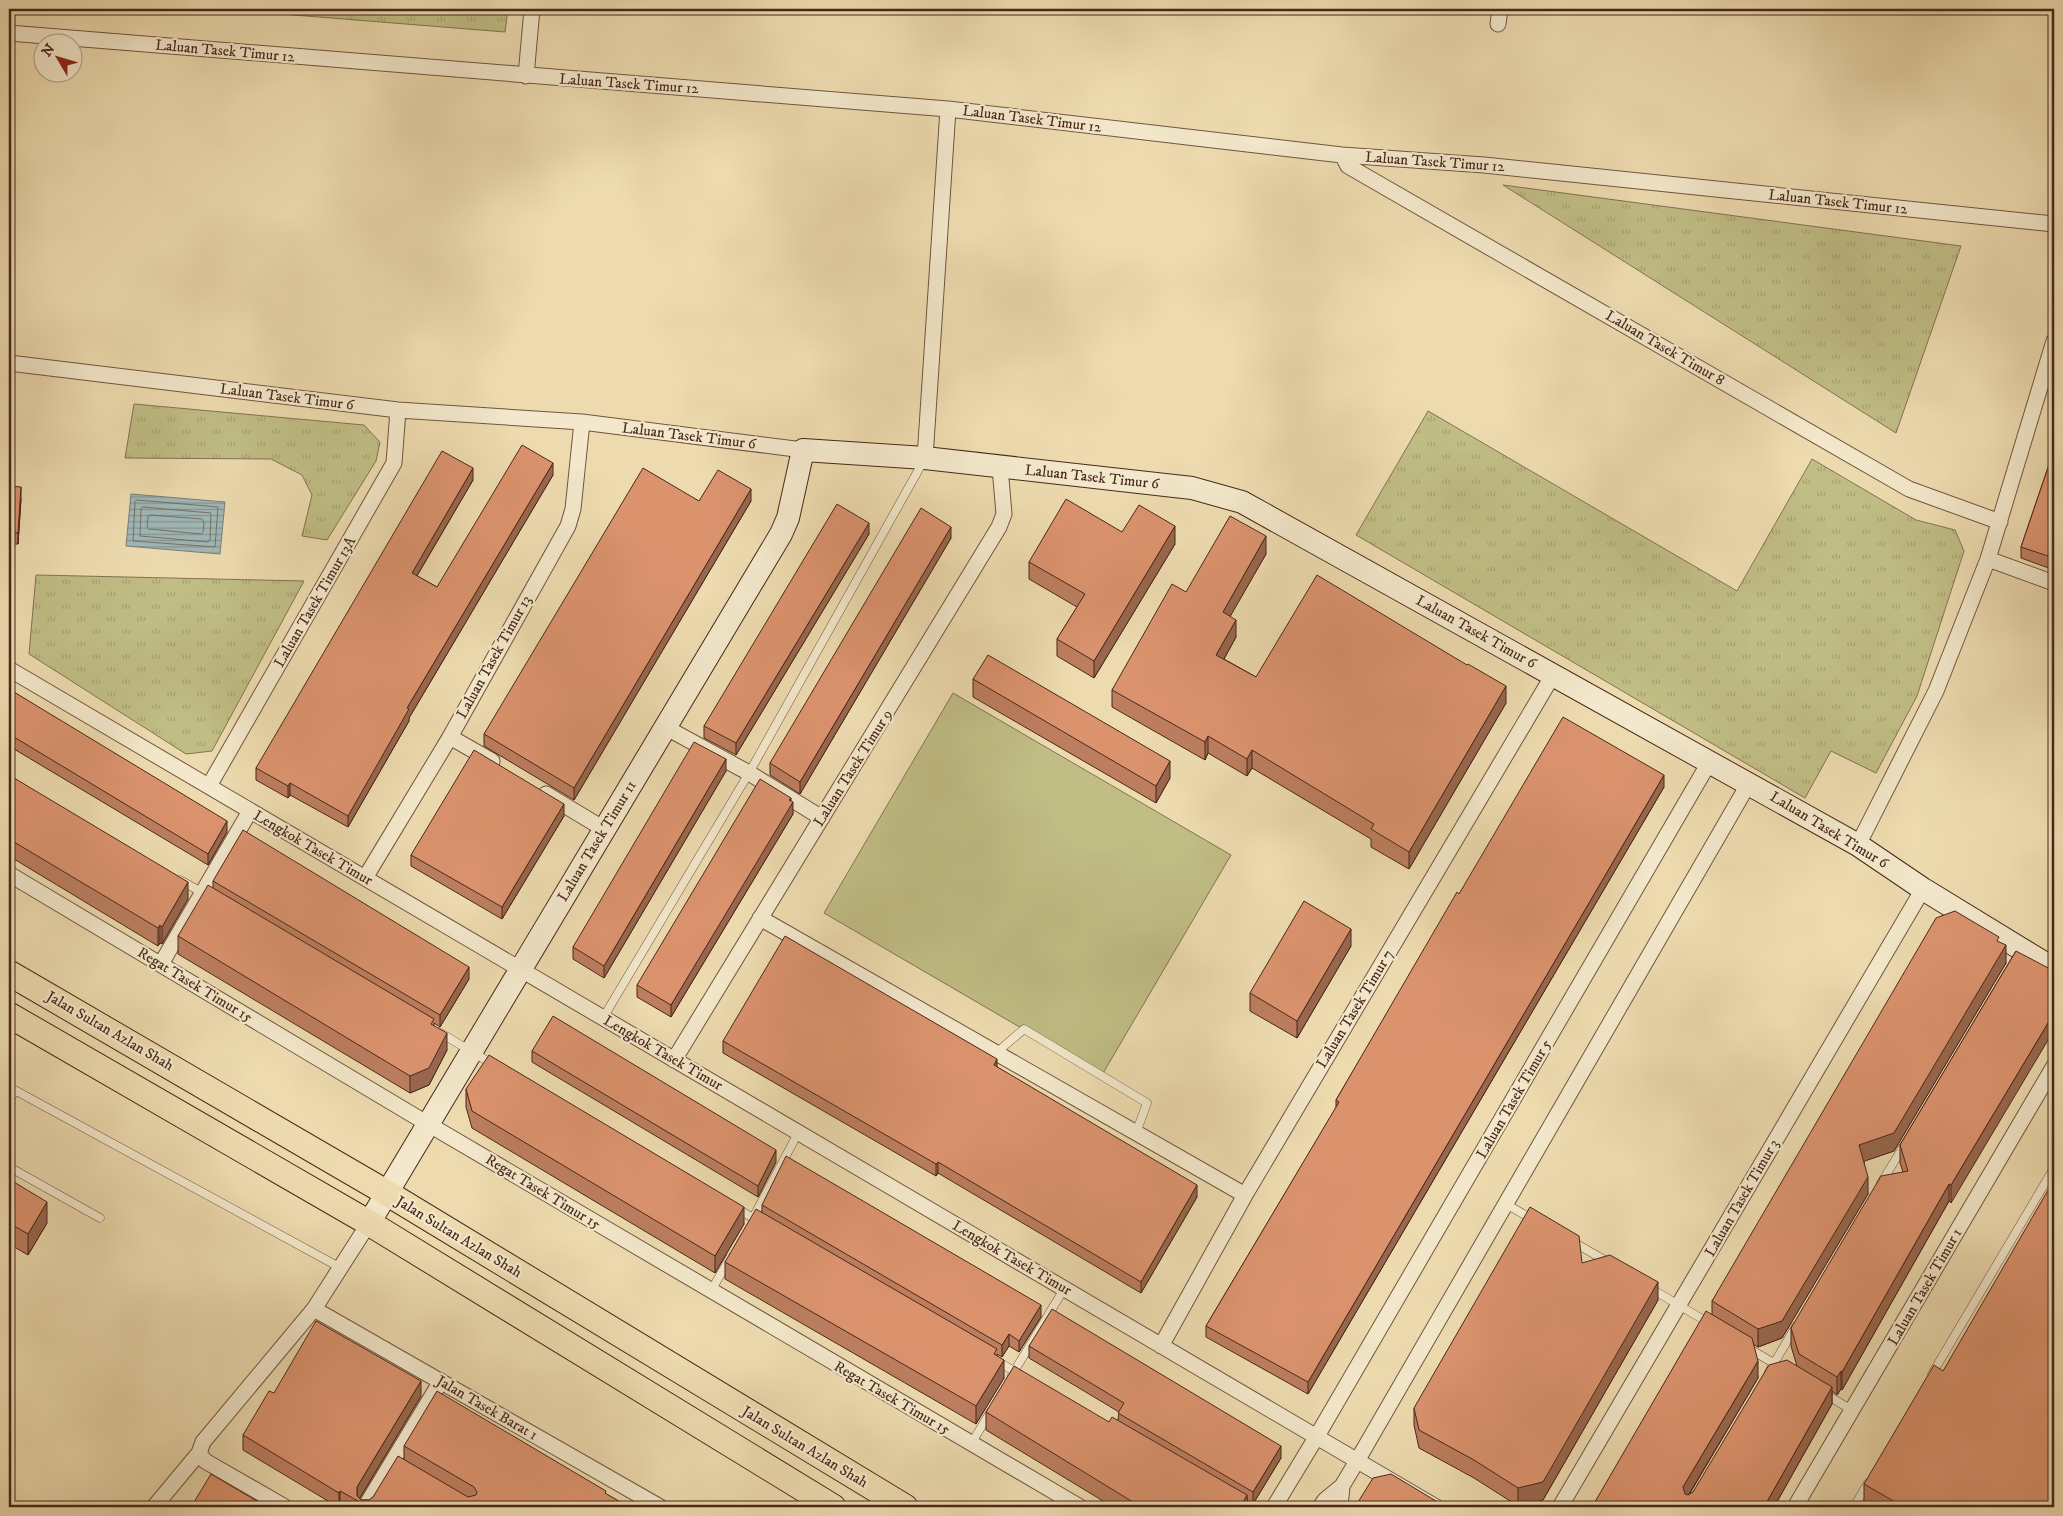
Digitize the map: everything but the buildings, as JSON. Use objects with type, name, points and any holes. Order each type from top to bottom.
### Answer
[{"type":"main road","name":"Jalan Sultan Azlan Shah","points":[[9,973],[387,1193],[905,1507]]},
{"type":"main road","points":[[9,1016],[369,1223],[833,1507]]},
{"type":"street","points":[[526,76],[532,9]]},
{"type":"street","name":"Laluan Tasek Timur 12","points":[[9,33],[948,109],[1342,155],[1484,165],[2054,224]]},
{"type":"street","points":[[925,458],[948,109]]},
{"type":"street","name":"Laluan Tasek Timur 8","points":[[1342,155],[1348,166],[1909,489],[2000,522]]},
{"type":"street","points":[[1858,845],[1936,691],[1988,559],[2054,341]]},
{"type":"street","name":"Laluan Tasek Timur 6","points":[[9,363],[398,410],[582,422],[803,450],[925,458],[1192,488],[1242,502],[1858,845],[2018,953],[2054,969]]},
{"type":"street","name":"Laluan Tasek Timur 13A","points":[[209,786],[394,463],[398,410]]},
{"type":"street","name":"Laluan Tasek Timur 13","points":[[365,878],[450,736],[568,526],[573,510],[582,422]]},
{"type":"street","name":"Laluan Tasek Timur 11","points":[[369,1223],[781,534],[788,518],[803,450]]},
{"type":"street","name":"Laluan Tasek Timur 9","points":[[674,1060],[999,527],[1004,514],[1000,467]]},
{"type":"street","points":[[1988,559],[2054,584]]},
{"type":"street","name":"Lengkok Tasek Timur","points":[[9,668],[1436,1507]]},
{"type":"street","name":"Laluan Tasek Timur 7","points":[[1161,1346],[1245,1195],[1553,675]]},
{"type":"street","points":[[665,727],[749,773],[822,818]]},
{"type":"street","points":[[450,736],[501,767]]},
{"type":"street","name":"Laluan Tasek Timur 5","points":[[1317,1436],[1710,761]]},
{"type":"street","points":[[1320,1507],[1325,1500],[1342,1486],[1357,1461],[1749,783]]},
{"type":"street","points":[[536,788],[604,829]]},
{"type":"street","points":[[161,964],[206,895],[250,811]]},
{"type":"street","name":"Regat Tasek Timur 15","points":[[9,874],[710,1291],[1080,1507]]},
{"type":"street","name":"Laluan Tasek Timur 3","points":[[1560,1507],[1923,890]]},
{"type":"street","points":[[760,918],[1245,1195]]},
{"type":"street","name":"Laluan Tasek Timur 1","points":[[1795,1507],[2054,1066]]},
{"type":"street","points":[[154,1507],[198,1452],[203,1442],[314,1310],[369,1223]]},
{"type":"street","name":"Jalan Tasek Barat 1","points":[[314,1310],[660,1507]]},
{"type":"street","points":[[365,1507],[397,1463],[440,1381]]},
{"type":"street","points":[[1274,1507],[1317,1436]]},
{"type":"street","points":[[198,1452],[205,1461],[284,1507]]},
{"type":"street","points":[[1340,1507],[1342,1486]]},
{"type":"lane","points":[[603,1018],[749,773],[925,458]]},
{"type":"lane","points":[[177,878],[206,895]]},
{"type":"lane","points":[[429,1027],[506,1072]]},
{"type":"lane","points":[[996,1053],[1024,1029],[1147,1103],[1136,1133]]},
{"type":"lane","points":[[9,1101],[12,1089],[341,1268]]},
{"type":"lane","points":[[749,1226],[798,1133]]},
{"type":"lane","points":[[1875,1194],[1910,1135]]},
{"type":"lane","points":[[9,1167],[100,1218]]},
{"type":"lane","points":[[1929,1380],[2054,1168]]},
{"type":"lane","points":[[730,1204],[770,1228]]},
{"type":"lane","points":[[1506,1204],[1539,1223]]},
{"type":"lane","points":[[1565,1237],[1614,1266]]},
{"type":"lane","points":[[710,1291],[734,1251]]},
{"type":"lane","points":[[1646,1286],[1718,1329]]},
{"type":"lane","points":[[1010,1379],[1064,1289]]},
{"type":"lane","points":[[1764,1380],[1799,1321]]},
{"type":"lane","points":[[1742,1344],[1782,1368]]},
{"type":"lane","points":[[989,1356],[1023,1376]]},
{"type":"lane","points":[[1813,1386],[1852,1410]]},
{"type":"lane","points":[[972,1444],[995,1403]]},
{"type":"lane","points":[[1854,1507],[1874,1473]]},
{"type":"green space","points":[[219,9],[508,9],[505,32]]},
{"type":"green space","points":[[1503,185],[1961,246],[1896,433]]},
{"type":"green space","points":[[134,404],[364,425],[380,442],[376,461],[327,540],[302,536],[312,495],[302,475],[271,459],[125,458]]},
{"type":"green space","points":[[1428,411],[1737,591],[1812,459],[1916,520],[1955,530],[1964,551],[1917,696],[1876,773],[1831,751],[1805,798],[1356,535]]},
{"type":"green space","points":[[36,575],[304,581],[212,751],[186,754],[29,654]]},
{"type":"green space","points":[[953,693],[1231,855],[1102,1075],[824,913]]},
{"type":"water","points":[[131,494],[225,502],[220,554],[126,546]]}]
